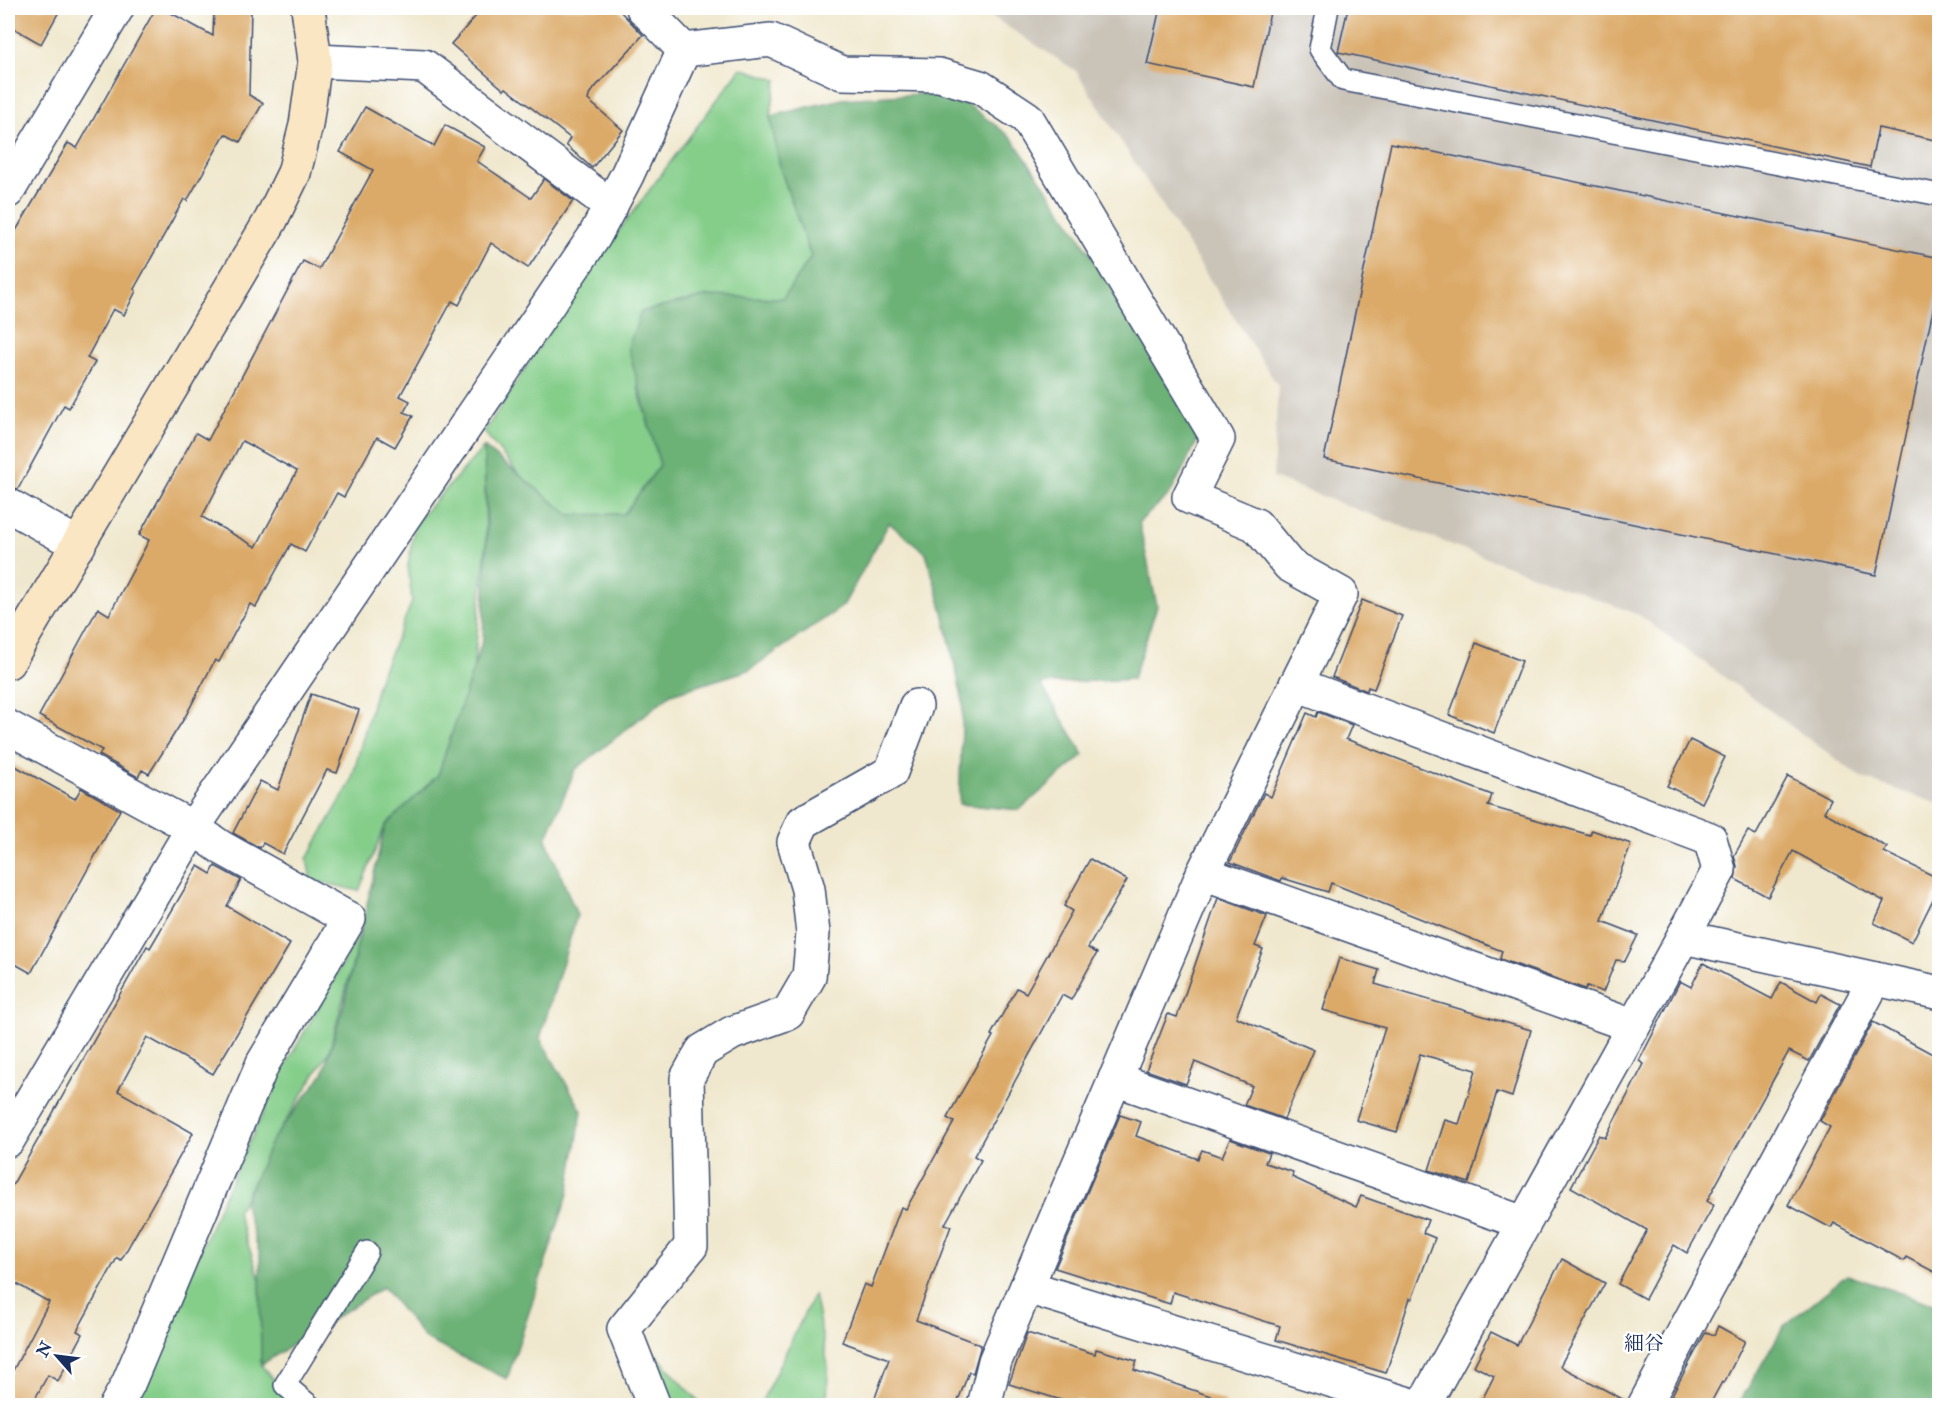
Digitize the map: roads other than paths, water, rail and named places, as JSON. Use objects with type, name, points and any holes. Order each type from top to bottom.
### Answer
[{"type":"street","points":[[8,190],[117,8]]},
{"type":"street","points":[[8,662],[271,220],[294,173],[306,125],[315,61],[308,8]]},
{"type":"street","points":[[643,8],[684,50]]},
{"type":"street","points":[[684,50],[771,40],[842,73],[939,75],[980,87],[1027,118],[1218,439],[1189,497],[1256,525],[1290,566],[1341,594],[1203,873],[995,1361],[984,1406]]},
{"type":"street","points":[[8,1140],[193,828],[594,237],[611,206],[684,50]]},
{"type":"street","points":[[315,61],[424,66],[611,206]]},
{"type":"street","points":[[8,506],[79,545]]},
{"type":"street","points":[[1296,684],[1710,839],[1719,870],[1423,1406]]},
{"type":"street","points":[[654,1406],[624,1329],[691,1246],[687,1078],[702,1051],[732,1033],[788,1013],[809,977],[813,933],[808,889],[794,842],[803,822],[891,772],[916,706]]},
{"type":"street","points":[[8,727],[193,828],[222,848],[348,919],[263,1063],[128,1384],[116,1406]]},
{"type":"street","points":[[1203,873],[1633,1026]]},
{"type":"street","points":[[1683,938],[1940,993]]},
{"type":"street","points":[[1644,1406],[1875,979]]},
{"type":"street","points":[[1115,1079],[1524,1223]]},
{"type":"street","points":[[1027,1287],[1415,1406]]},
{"type":"lane","points":[[1328,8],[1320,50],[1343,80],[1940,195]]},
{"type":"lane","points":[[310,1406],[285,1385],[368,1252]]},
{"type":"district","name":"細谷","points":[[1644,1343]]}]
